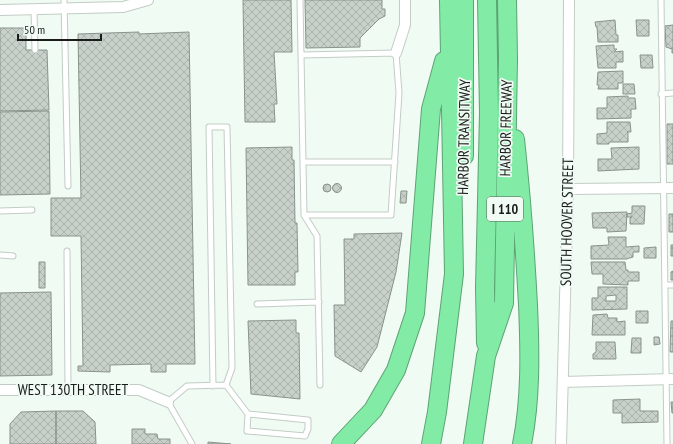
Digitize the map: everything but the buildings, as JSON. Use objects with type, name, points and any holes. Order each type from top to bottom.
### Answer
[{"type":"highway","points":[[431,444],[437,412],[454,274],[449,0]]},
{"type":"highway","name":"HARBOR TRANSITWAY","points":[[454,274],[463,196],[464,0]]},
{"type":"highway","name":"HARBOR TRANSITWAY","points":[[486,356],[485,288],[489,113],[487,0]]},
{"type":"highway","name":"HARBOR FREEWAY","points":[[473,444],[486,356],[504,303],[508,58],[507,0]]},
{"type":"highway","points":[[340,444],[372,410],[396,370],[415,313],[432,109],[450,39]]},
{"type":"highway","points":[[508,58],[524,231],[529,342],[526,420],[522,444]]},
{"type":"street","points":[[0,10],[34,9],[64,4],[123,7],[148,0]]},
{"type":"street","points":[[396,53],[405,26],[405,0]]},
{"type":"street","name":"SOUTH HOOVER STREET","points":[[561,444],[568,189],[569,0]]},
{"type":"street","points":[[568,189],[668,188]]},
{"type":"street","points":[[563,382],[670,379]]},
{"type":"street","name":"WEST 130TH STREET","points":[[0,390],[139,390],[168,402]]},
{"type":"lane","points":[[300,0],[304,215],[318,236],[320,385]]},
{"type":"lane","points":[[661,0],[661,94],[668,188],[664,285],[670,379],[667,444]]},
{"type":"lane","points":[[64,4],[68,186]]},
{"type":"lane","points":[[34,9],[35,50]]},
{"type":"lane","points":[[301,55],[396,53],[399,93],[391,215],[304,215]]},
{"type":"lane","points":[[661,94],[673,93]]},
{"type":"lane","points":[[213,386],[209,127],[227,127],[232,368],[226,385]]},
{"type":"lane","points":[[303,162],[395,162]]},
{"type":"lane","points":[[0,211],[32,210]]},
{"type":"lane","points":[[67,251],[68,390]]},
{"type":"lane","points":[[0,255],[13,256]]},
{"type":"lane","points":[[664,285],[673,285]]},
{"type":"lane","points":[[257,304],[319,302]]},
{"type":"lane","points":[[192,444],[168,402],[187,386],[226,385]]},
{"type":"lane","points":[[226,385],[248,414],[247,431],[305,436],[308,429],[308,420],[248,414]]}]
